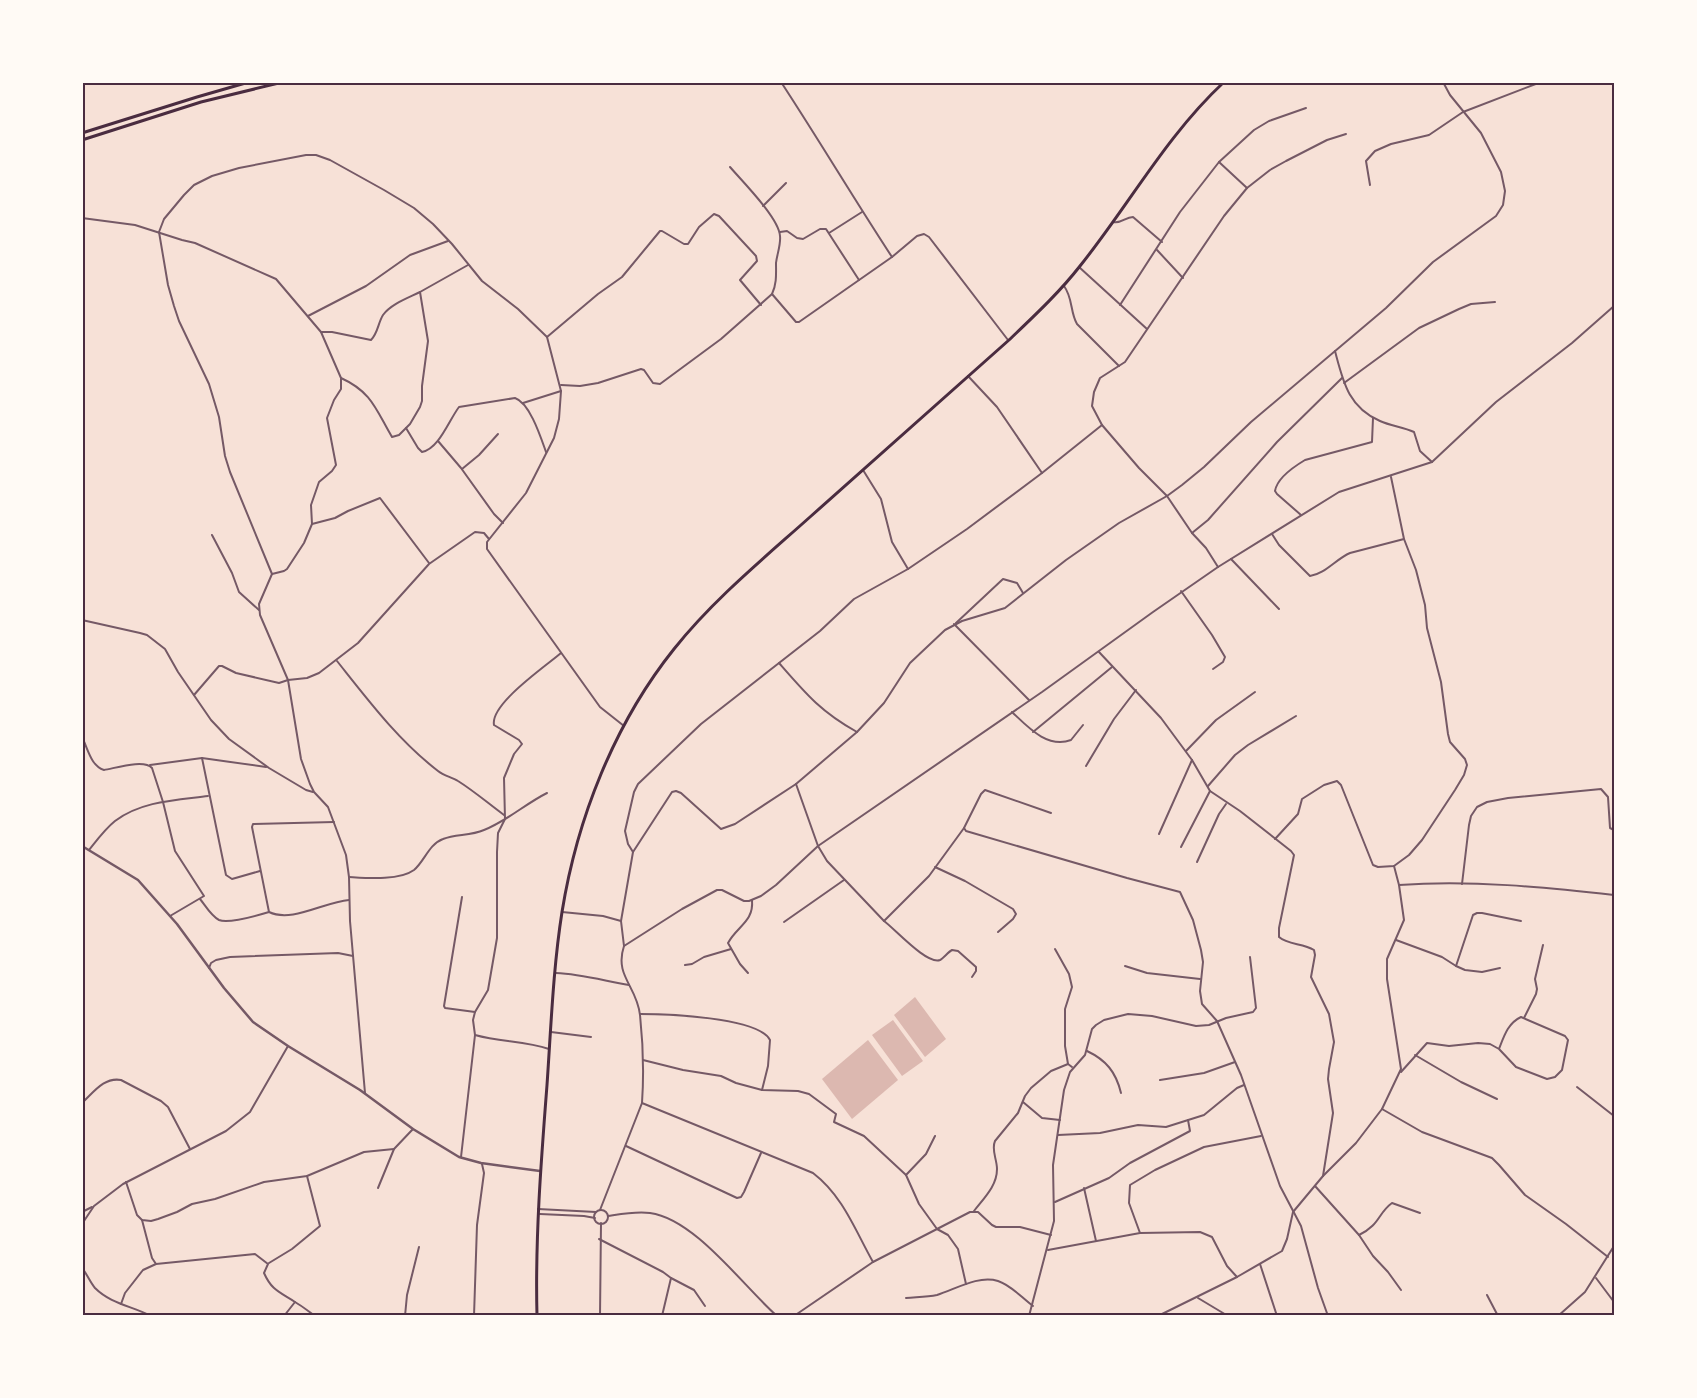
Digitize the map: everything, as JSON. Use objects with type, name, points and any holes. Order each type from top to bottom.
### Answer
[{"type":"main road","points":[[82,133],[249,82]]},
{"type":"main road","points":[[82,140],[201,102],[283,82]]},
{"type":"main road","points":[[537,1316],[540,1171],[562,912],[578,842],[590,806],[611,752],[624,727],[671,652],[695,623],[751,569],[1009,340],[1063,285],[1079,267],[1178,131],[1204,101],[1224,82]]},
{"type":"street","points":[[781,82],[862,212],[892,256]]},
{"type":"street","points":[[954,624],[1005,608],[1066,560],[1119,523],[1167,496],[1204,467],[1251,422],[1386,308],[1433,262],[1496,216],[1503,204],[1505,191],[1501,172],[1481,133],[1450,96],[1443,82]]},
{"type":"street","points":[[1370,185],[1366,161],[1375,151],[1391,144],[1429,135],[1463,112],[1541,82]]},
{"type":"street","points":[[1120,305],[1180,212],[1219,162],[1254,130],[1269,122],[1306,108]]},
{"type":"street","points":[[1218,567],[1167,496],[1132,461],[1102,425],[1092,406],[1094,392],[1100,378],[1125,362],[1224,216],[1247,188],[1270,170],[1286,161],[1327,140],[1346,134]]},
{"type":"street","points":[[259,610],[262,594],[272,574],[230,472],[225,456],[219,416],[210,384],[179,321],[168,285],[159,232],[164,219],[174,206],[194,185],[202,180],[239,168],[294,156],[316,155],[330,160],[414,208],[449,240],[482,281],[518,309],[547,337],[561,385],[559,419],[554,438],[526,493],[489,539],[486,546],[487,551],[600,707],[624,727]]},
{"type":"street","points":[[1219,162],[1247,188]]},
{"type":"street","points":[[561,385],[580,386],[598,383],[641,369],[644,370],[653,383],[660,384],[721,339],[772,294],[776,283],[779,232],[763,206],[730,167]]},
{"type":"street","points":[[763,206],[786,183]]},
{"type":"street","points":[[829,233],[862,212]]},
{"type":"street","points":[[547,337],[598,294],[622,277],[660,231],[684,244],[688,244],[699,227],[714,214],[719,216],[757,259],[740,280],[761,305]]},
{"type":"street","points":[[1112,222],[1120,223],[1130,217],[1134,217],[1162,242]]},
{"type":"street","points":[[82,218],[135,225],[195,243],[276,279],[321,332],[341,378],[341,389],[334,400],[327,418],[336,465],[319,482],[315,489],[311,505],[312,524],[304,543],[289,567],[284,571],[272,574]]},
{"type":"street","points":[[779,232],[788,231],[797,238],[803,239],[822,228],[826,229],[859,280]]},
{"type":"street","points":[[772,294],[798,323],[921,234],[929,237],[1009,340]]},
{"type":"street","points":[[308,316],[366,286],[410,255],[449,240]]},
{"type":"street","points":[[1157,250],[1183,278]]},
{"type":"street","points":[[321,332],[332,332],[371,340],[375,336],[382,317],[387,310],[468,265]]},
{"type":"street","points":[[1079,267],[1147,329]]},
{"type":"street","points":[[1063,285],[1071,297],[1074,320],[1119,366]]},
{"type":"street","points":[[341,378],[367,394],[376,406],[392,437],[399,435],[406,428],[420,407],[428,351],[420,292]]},
{"type":"street","points":[[1344,383],[1419,328],[1459,308],[1472,304],[1495,302]]},
{"type":"street","points":[[624,946],[712,892],[722,890],[744,901],[752,900],[776,885],[818,846],[1099,652],[1181,591],[1218,567],[1339,492],[1391,477],[1432,462],[1496,402],[1614,307]]},
{"type":"street","points":[[1335,350],[1342,378],[1354,401],[1373,418],[1414,432],[1420,451],[1432,462]]},
{"type":"street","points":[[968,376],[997,407],[1042,473]]},
{"type":"street","points":[[1192,533],[1208,520],[1277,442],[1342,378]]},
{"type":"street","points":[[523,403],[561,390]]},
{"type":"street","points":[[406,428],[418,448],[422,452],[428,451],[438,440],[460,407],[515,398],[523,403],[539,430],[546,453]]},
{"type":"street","points":[[1301,515],[1277,494],[1275,491],[1276,486],[1297,465],[1305,460],[1372,442],[1373,418]]},
{"type":"street","points":[[633,852],[628,844],[625,831],[634,792],[638,784],[701,724],[820,631],[854,599],[908,569],[994,510],[1102,425]]},
{"type":"street","points":[[462,469],[479,455],[498,434]]},
{"type":"street","points":[[438,440],[462,469],[494,514],[503,523]]},
{"type":"street","points":[[863,470],[880,500],[892,542],[908,569]]},
{"type":"street","points":[[1275,839],[1298,814],[1302,799],[1324,785],[1337,781],[1342,785],[1373,865],[1378,867],[1394,866],[1409,856],[1422,840],[1464,775],[1467,764],[1450,742],[1448,734],[1441,682],[1426,623],[1425,605],[1416,570],[1404,539],[1391,477]]},
{"type":"street","points":[[312,524],[335,518],[380,498],[430,564]]},
{"type":"street","points":[[194,696],[219,666],[236,673],[279,683],[307,678],[319,673],[358,644],[430,564],[475,532],[484,533],[489,539]]},
{"type":"street","points":[[1272,534],[1279,545],[1310,576],[1319,574],[1338,559],[1350,553],[1404,539]]},
{"type":"street","points":[[212,535],[232,573],[239,592],[259,610],[288,680],[301,759],[314,792],[328,807],[346,855],[365,1094]]},
{"type":"street","points":[[1231,559],[1279,610]]},
{"type":"street","points":[[538,1209],[596,1212],[600,1210],[642,1103],[640,1014],[637,999],[623,974],[620,956],[624,946],[621,921],[633,852],[672,792],[681,793],[721,828],[735,824],[796,784],[858,732],[884,703],[910,663],[937,636],[954,624],[1003,579],[1017,583],[1024,593]]},
{"type":"street","points":[[1181,591],[1208,627],[1225,657],[1223,662],[1213,669]]},
{"type":"street","points":[[82,620],[147,635],[165,649],[211,720],[229,739],[269,768],[306,790],[314,792]]},
{"type":"street","points":[[954,624],[1029,700]]},
{"type":"street","points":[[1099,652],[1161,718],[1186,751],[1210,791],[1240,811],[1293,853],[1295,858],[1281,919],[1279,937],[1314,950],[1315,955],[1311,977],[1329,1014],[1334,1034],[1334,1049],[1328,1069],[1333,1113],[1323,1176]]},
{"type":"street","points":[[461,1158],[475,1035],[473,1020],[490,982],[496,938],[496,865],[498,833],[505,818],[504,778],[514,754],[522,744],[519,740],[494,724],[493,720],[505,699],[561,653]]},
{"type":"street","points":[[337,660],[384,720],[411,748],[438,772],[456,779],[504,815]]},
{"type":"street","points":[[779,664],[808,698],[824,711],[858,732]]},
{"type":"street","points":[[1033,732],[1112,667]]},
{"type":"street","points":[[1086,766],[1114,719],[1136,690]]},
{"type":"street","points":[[1186,751],[1216,720],[1254,692]]},
{"type":"street","points":[[1012,712],[1033,732],[1060,743],[1074,738],[1083,725]]},
{"type":"street","points":[[1208,786],[1241,750],[1296,716]]},
{"type":"street","points":[[82,737],[95,764],[104,770],[142,763],[150,765],[202,758],[269,768]]},
{"type":"street","points":[[202,758],[208,796],[226,875],[232,879],[260,871]]},
{"type":"street","points":[[1160,834],[1192,760]]},
{"type":"street","points":[[150,765],[163,802],[175,850],[204,896],[184,906],[170,916]]},
{"type":"street","points":[[796,784],[818,846],[827,861],[844,880],[884,921],[897,930],[910,945],[932,960],[940,960],[952,950],[958,951],[976,967],[972,977]]},
{"type":"street","points":[[1462,884],[1466,838],[1471,816],[1482,803],[1508,798],[1601,789],[1608,797],[1610,828],[1614,830]]},
{"type":"street","points":[[884,921],[916,890],[944,857],[964,828],[981,794],[985,790],[1051,813]]},
{"type":"street","points":[[1181,847],[1210,791]]},
{"type":"street","points":[[349,877],[374,879],[404,874],[414,870],[437,842],[442,839],[469,835],[484,830],[516,814],[547,793]]},
{"type":"street","points":[[89,850],[106,829],[116,820],[130,812],[163,802],[208,796]]},
{"type":"street","points":[[1197,862],[1227,803]]},
{"type":"street","points":[[269,912],[251,829],[253,824],[334,822]]},
{"type":"street","points":[[964,828],[966,831],[1180,892],[1193,920],[1200,942],[1203,962],[1200,979],[1202,1004],[1217,1021],[1235,1062],[1280,1186],[1301,1226],[1318,1288],[1328,1316]]},
{"type":"street","points":[[82,846],[138,880],[170,916],[253,1022],[365,1094],[413,1129],[461,1158],[481,1163],[540,1171]]},
{"type":"street","points":[[1394,866],[1404,920],[1388,959],[1387,979],[1400,1072]]},
{"type":"street","points":[[935,867],[965,881],[1013,909],[1016,914],[1013,919],[998,932]]},
{"type":"street","points":[[784,922],[844,880]]},
{"type":"street","points":[[1399,885],[1462,884],[1533,887],[1614,895]]},
{"type":"street","points":[[462,897],[444,1006],[445,1008],[475,1012]]},
{"type":"street","points":[[200,899],[216,918],[225,921],[269,912],[275,914],[296,914],[328,903],[349,900]]},
{"type":"street","points":[[748,973],[728,943],[751,916],[752,900]]},
{"type":"street","points":[[562,912],[603,916],[621,921]]},
{"type":"street","points":[[1456,966],[1471,919],[1476,913],[1521,921]]},
{"type":"street","points":[[1396,940],[1442,957],[1456,966],[1475,972],[1500,968]]},
{"type":"street","points":[[1524,1018],[1536,994],[1535,979],[1543,945]]},
{"type":"street","points":[[685,965],[731,949]]},
{"type":"street","points":[[1055,949],[1069,974],[1072,987],[1065,1010],[1065,1046],[1068,1064],[1073,1068]]},
{"type":"street","points":[[209,968],[211,963],[216,960],[230,957],[338,953],[353,956]]},
{"type":"street","points":[[1029,1316],[1048,1250],[1054,1221],[1053,1165],[1064,1090],[1073,1068],[1087,1051],[1090,1034],[1096,1024],[1104,1020],[1134,1013],[1189,1026],[1209,1025],[1217,1021],[1256,1011],[1250,957]]},
{"type":"street","points":[[1125,966],[1146,973],[1200,979]]},
{"type":"street","points":[[556,973],[576,974],[602,981],[629,985]]},
{"type":"street","points":[[640,1014],[713,1018],[763,1032],[770,1040],[768,1066],[762,1090]]},
{"type":"street","points":[[1158,1316],[1237,1277],[1278,1254],[1285,1247],[1293,1212],[1323,1176],[1356,1143],[1382,1109],[1400,1072],[1424,1044],[1430,1042],[1449,1046],[1485,1043],[1499,1049],[1516,1067],[1547,1079],[1559,1074],[1562,1070],[1567,1038],[1524,1018],[1518,1019],[1506,1031],[1499,1049]]},
{"type":"street","points":[[551,1032],[591,1037]]},
{"type":"street","points":[[475,1035],[499,1041],[527,1043],[549,1049]]},
{"type":"street","points":[[82,1212],[94,1206],[126,1182],[226,1131],[250,1112],[288,1046]]},
{"type":"street","points":[[1087,1051],[1099,1057],[1111,1069],[1117,1078],[1121,1093]]},
{"type":"street","points":[[1415,1055],[1461,1082],[1496,1099]]},
{"type":"street","points":[[642,1060],[682,1070],[721,1076],[736,1083],[762,1090],[798,1090],[809,1094],[836,1114],[834,1122],[864,1136],[906,1175],[919,1204],[937,1229],[948,1235],[958,1249],[966,1284]]},
{"type":"street","points":[[1160,1080],[1204,1074],[1235,1062]]},
{"type":"street","points":[[974,1211],[992,1188],[996,1177],[997,1167],[993,1145],[995,1141],[1018,1113],[1031,1088],[1055,1068],[1068,1064]]},
{"type":"street","points":[[82,1103],[107,1080],[121,1080],[161,1101],[168,1108],[190,1149]]},
{"type":"street","points":[[1058,1135],[1100,1132],[1138,1125],[1166,1128],[1204,1115],[1237,1088],[1244,1085]]},
{"type":"street","points":[[1577,1087],[1614,1116]]},
{"type":"street","points":[[1023,1101],[1042,1118],[1060,1120]]},
{"type":"street","points":[[642,1103],[761,1153],[803,1168],[819,1178],[852,1219],[873,1262]]},
{"type":"street","points":[[1382,1109],[1422,1132],[1492,1158],[1525,1195],[1608,1257]]},
{"type":"street","points":[[1055,1202],[1109,1178],[1130,1163],[1190,1131],[1188,1120]]},
{"type":"street","points":[[378,1188],[394,1149],[413,1129]]},
{"type":"street","points":[[906,1175],[926,1154],[935,1136]]},
{"type":"street","points":[[1140,1233],[1129,1203],[1130,1186],[1155,1170],[1204,1147],[1261,1136]]},
{"type":"street","points":[[626,1146],[738,1198],[744,1192],[761,1153]]},
{"type":"street","points":[[142,1220],[151,1221],[158,1219],[192,1204],[214,1199],[264,1182],[307,1176],[364,1152],[394,1149]]},
{"type":"street","points":[[474,1316],[478,1220],[484,1173],[481,1163]]},
{"type":"street","points":[[307,1176],[320,1226],[268,1264],[264,1273],[268,1283],[275,1291],[315,1316]]},
{"type":"street","points":[[126,1182],[137,1215],[142,1220],[152,1258],[156,1264]]},
{"type":"street","points":[[1315,1186],[1359,1235],[1373,1256],[1401,1290]]},
{"type":"street","points":[[1084,1188],[1096,1241]]},
{"type":"street","points":[[1359,1235],[1374,1225],[1390,1203],[1396,1203],[1420,1213]]},
{"type":"street","points":[[82,1224],[94,1206]]},
{"type":"street","points":[[600,1210],[608,1216]]},
{"type":"street","points":[[794,1316],[873,1262],[964,1214],[974,1211],[981,1213],[988,1222],[996,1227],[1020,1227],[1051,1234]]},
{"type":"street","points":[[595,1218],[596,1212]]},
{"type":"street","points":[[608,1216],[651,1213],[662,1216],[691,1232],[706,1243],[776,1316]]},
{"type":"street","points":[[538,1214],[584,1216],[595,1218],[597,1222],[601,1223]]},
{"type":"street","points":[[601,1223],[606,1221],[608,1216]]},
{"type":"street","points":[[600,1316],[601,1223]]},
{"type":"street","points":[[1048,1250],[1140,1233],[1200,1232],[1208,1234],[1216,1243],[1227,1266],[1237,1277]]},
{"type":"street","points":[[600,1239],[664,1272],[671,1278],[694,1290],[705,1306]]},
{"type":"street","points":[[405,1316],[407,1295],[419,1246]]},
{"type":"street","points":[[1558,1316],[1579,1299],[1596,1277],[1614,1246]]},
{"type":"street","points":[[121,1304],[125,1294],[144,1270],[156,1264],[255,1254],[268,1264]]},
{"type":"street","points":[[1260,1264],[1277,1316]]},
{"type":"street","points":[[82,1268],[94,1287],[106,1298],[151,1316]]},
{"type":"street","points":[[1596,1277],[1614,1302]]},
{"type":"street","points":[[662,1316],[671,1278]]},
{"type":"street","points":[[906,1298],[937,1295],[966,1284],[991,1280],[999,1281],[1008,1286],[1033,1306]]},
{"type":"street","points":[[1487,1295],[1498,1316]]},
{"type":"street","points":[[1197,1298],[1228,1316]]},
{"type":"street","points":[[284,1316],[295,1302]]},
{"type":"shaded area","points":[[915,997],[946,1039],[925,1057],[894,1015]]},
{"type":"shaded area","points":[[893,1020],[923,1061],[902,1076],[872,1035]]},
{"type":"shaded area","points":[[868,1040],[898,1080],[852,1119],[822,1079]]}]
